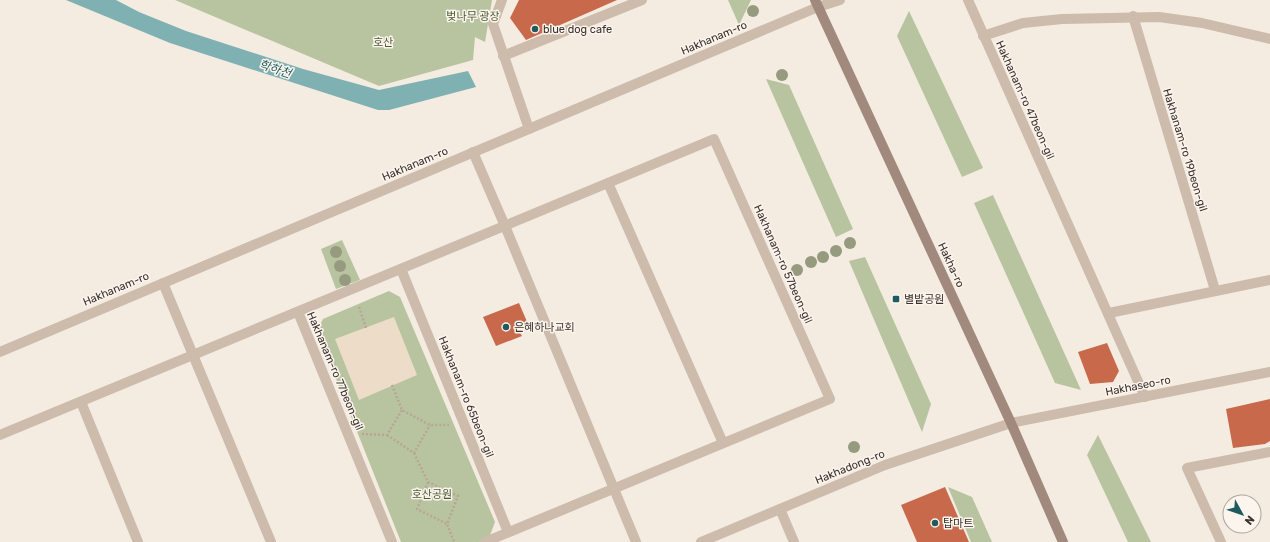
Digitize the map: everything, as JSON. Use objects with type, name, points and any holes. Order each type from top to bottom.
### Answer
[{"type":"street","points":[[502,0],[492,24],[502,56],[529,129]]},
{"type":"street","points":[[502,56],[642,0]]},
{"type":"street","name":"Hakhanam-ro","points":[[0,352],[529,129],[816,4],[840,0]]},
{"type":"street","points":[[968,0],[983,36]]},
{"type":"street","name":"Hakha-ro","points":[[816,4],[1011,423],[1063,542]]},
{"type":"street","name":"Hakhanam-ro 47beon-gil","points":[[1145,397],[1109,312],[983,36],[1023,23],[1062,19],[1132,16],[1159,17],[1195,22],[1270,40]]},
{"type":"street","name":"Hakhanam-ro 19beon-gil","points":[[1132,16],[1215,290]]},
{"type":"street","name":"Hakhanam-ro 57beon-gil","points":[[608,183],[714,139],[830,399],[723,443]]},
{"type":"street","points":[[473,152],[636,542]]},
{"type":"street","points":[[298,312],[608,183],[723,443],[485,542]]},
{"type":"street","name":"Hakhanam-ro 65beon-gil","points":[[401,269],[508,532]]},
{"type":"street","points":[[1109,312],[1270,280]]},
{"type":"street","points":[[163,283],[194,354],[271,542]]},
{"type":"street","name":"Hakhanam-ro 77beon-gil","points":[[0,435],[298,312],[392,542]]},
{"type":"street","name":"Hakhaseo-ro","points":[[1011,423],[1270,372]]},
{"type":"street","points":[[81,402],[138,542]]},
{"type":"street","name":"Hakhadong-ro","points":[[701,542],[885,465],[1011,423]]},
{"type":"street","points":[[1221,542],[1187,468],[1270,452]]},
{"type":"street","points":[[780,509],[794,542]]},
{"type":"path","points":[[359,306],[366,328]]},
{"type":"path","points":[[392,386],[402,410],[430,425],[452,425]]},
{"type":"path","points":[[387,435],[402,410]]},
{"type":"path","points":[[414,453],[430,425]]},
{"type":"path","points":[[356,434],[387,435],[414,453],[428,482],[458,496],[447,524]]},
{"type":"path","points":[[428,482],[417,509],[447,524],[454,542]]},
{"type":"green space","name":"호산","points":[[175,0],[492,0],[485,42],[475,37],[473,60],[379,86]]},
{"type":"green space","points":[[728,0],[751,0],[739,25]]},
{"type":"green space","points":[[909,11],[983,168],[962,177],[897,36]]},
{"type":"green space","points":[[766,79],[789,85],[853,229],[836,237]]},
{"type":"green space","points":[[993,195],[1081,390],[1055,383],[974,203]]},
{"type":"green space","points":[[342,240],[360,280],[336,289],[321,249]]},
{"type":"green space","points":[[865,257],[931,404],[922,432],[849,261]]},
{"type":"green space","name":"호산공원","points":[[389,291],[400,297],[495,522],[489,538],[479,542],[401,542],[317,331],[323,319]]},
{"type":"green space","points":[[1098,435],[1151,542],[1128,542],[1087,455]]},
{"type":"green space","points":[[948,487],[972,497],[992,542],[971,542]]},
{"type":"shaded area","points":[[394,317],[417,375],[359,400],[335,339]]},
{"type":"water","name":"학하천","points":[[66,0],[116,0],[139,12],[186,31],[303,69],[379,90],[468,71],[476,87],[389,110],[378,110],[170,43]]},
{"type":"building","name":"blue dog cafe","points":[[519,0],[617,0],[526,40],[510,18]]},
{"type":"building","name":"은혜하나교회","points":[[519,303],[528,324],[518,329],[522,336],[496,346],[483,317]]},
{"type":"building","points":[[1107,343],[1119,371],[1113,382],[1090,384],[1078,352]]},
{"type":"building","points":[[1270,399],[1270,441],[1265,444],[1233,448],[1226,409]]},
{"type":"building","name":"탑마트","points":[[945,487],[969,542],[917,542],[901,505]]},
{"type":"place","name":"blue dog cafe","points":[[535,29]]},
{"type":"place","name":"별밭공원","points":[[896,299]]},
{"type":"place","name":"은혜하나교회","points":[[506,327]]},
{"type":"place","name":"탑마트","points":[[935,523]]},
{"type":"park label","name":"벚나무 광장","points":[[473,16]]}]
